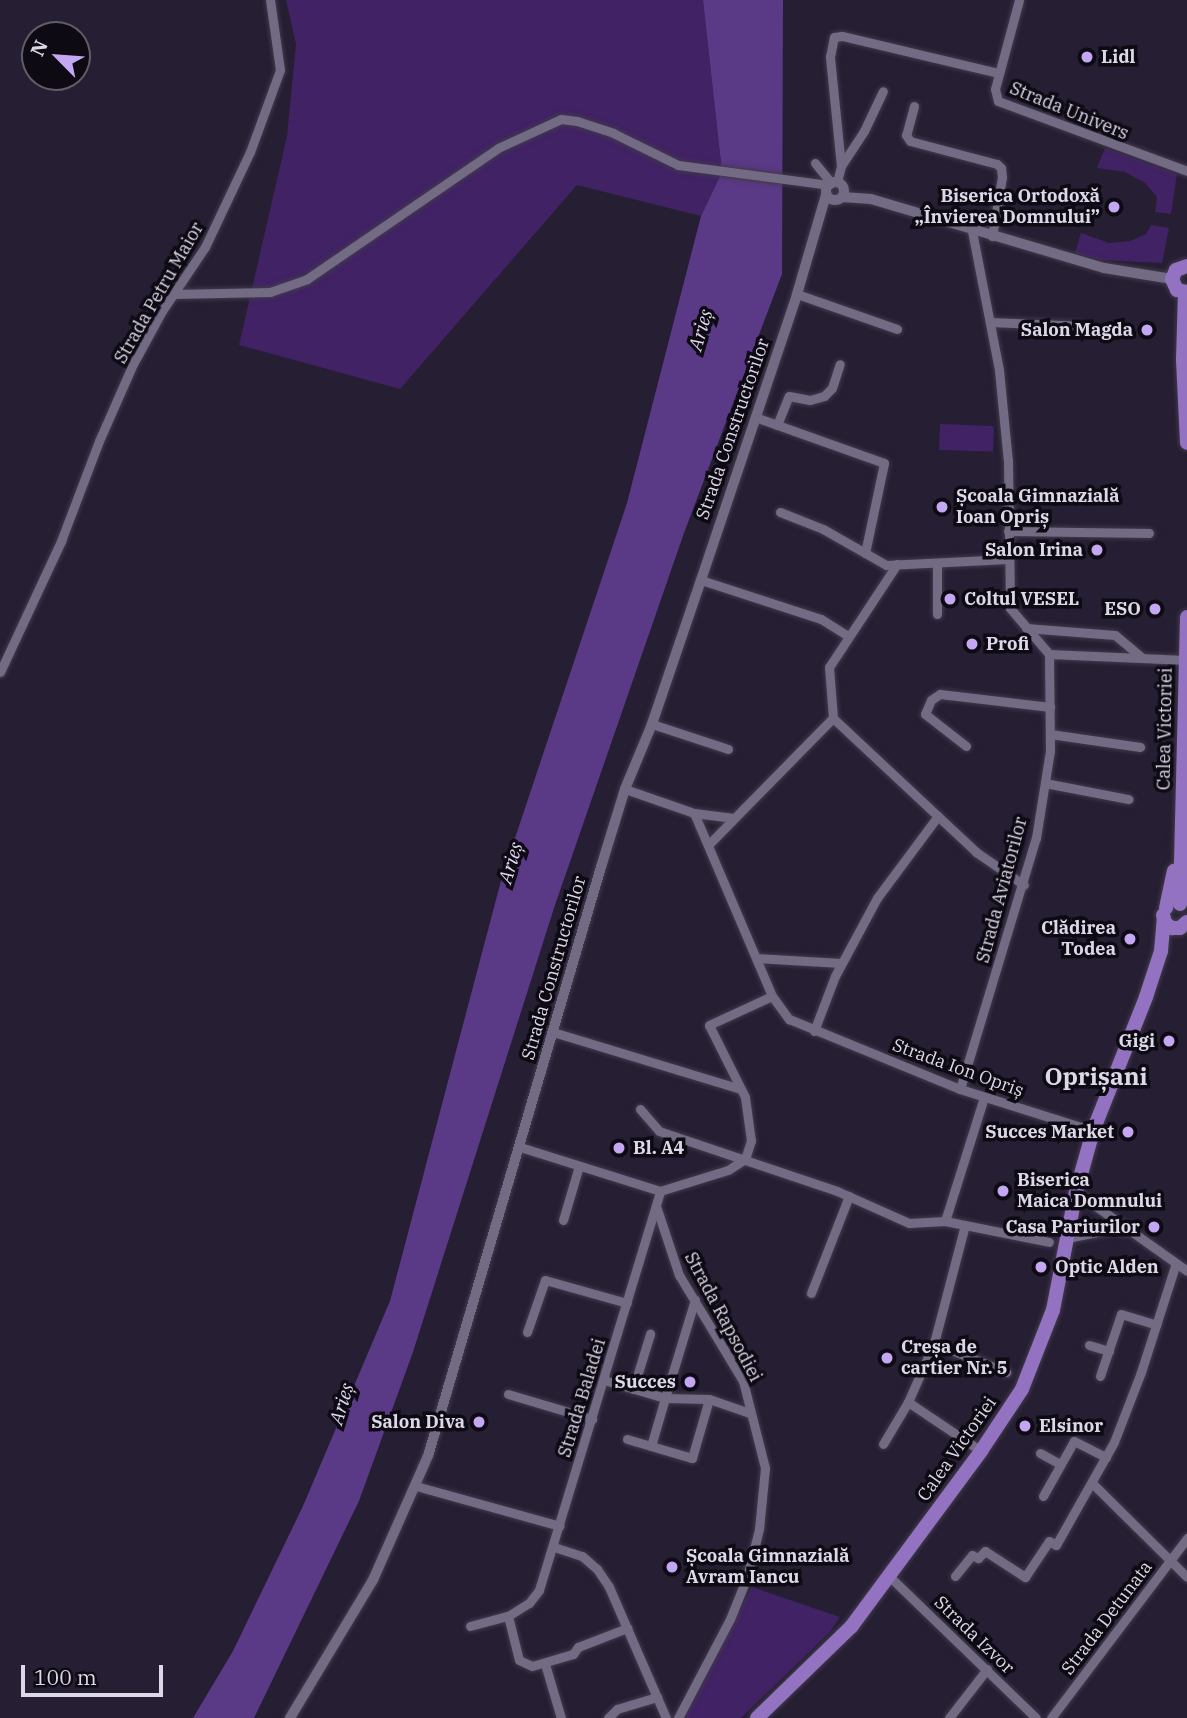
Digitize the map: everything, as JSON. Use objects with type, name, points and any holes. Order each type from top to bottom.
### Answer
[{"type":"main road","points":[[1187,266],[1176,270],[1172,279],[1177,290],[1186,293],[1187,443]]},
{"type":"main road","name":"Calea Victoriei","points":[[758,1718],[851,1627],[981,1451],[1022,1389],[1034,1364],[1053,1310],[1076,1192],[1093,1130],[1161,951],[1179,917],[1187,617]]},
{"type":"street","name":"Strada Petru Maior","points":[[0,672],[61,541],[99,441],[133,364],[205,247],[231,198],[280,70],[270,0]]},
{"type":"street","name":"Strada Univers","points":[[1019,0],[999,74],[996,96],[1004,105],[1187,171]]},
{"type":"street","points":[[841,166],[830,57],[834,37],[842,36],[999,74]]},
{"type":"street","points":[[835,190],[841,166],[864,131],[883,91]]},
{"type":"street","points":[[914,106],[906,135],[910,141],[997,164],[1001,168],[1002,177],[992,236]]},
{"type":"street","points":[[174,294],[270,292],[307,279],[498,148],[561,119],[577,121],[613,133],[678,166],[804,181],[1104,268],[1172,279]]},
{"type":"street","points":[[816,163],[835,190]]},
{"type":"street","name":"Strada Constructorilor","points":[[290,1718],[373,1580],[416,1486],[520,1147],[625,789],[652,724],[823,213],[835,190]]},
{"type":"street","points":[[972,231],[999,370],[1001,414],[1009,461],[1007,531],[1010,608],[1049,654],[1142,658],[1186,656]]},
{"type":"street","points":[[797,294],[897,329]]},
{"type":"street","points":[[990,322],[1085,326]]},
{"type":"street","points":[[777,425],[789,397],[810,400],[824,396],[832,388],[840,364]]},
{"type":"street","points":[[755,417],[884,463],[865,552]]},
{"type":"street","points":[[780,512],[823,528],[876,561],[897,564],[1009,559]]},
{"type":"street","points":[[1007,531],[1149,533]]},
{"type":"street","points":[[937,562],[937,614]]},
{"type":"street","points":[[897,564],[889,580],[829,667],[833,718],[976,852],[1024,885]]},
{"type":"street","points":[[701,580],[821,619],[848,636]]},
{"type":"street","points":[[1026,628],[1115,635],[1142,658]]},
{"type":"street","name":"Strada Aviatorilor","points":[[960,1089],[1024,885],[1045,783],[1050,734],[1049,654]]},
{"type":"street","points":[[966,746],[925,714],[931,700],[940,694],[1050,707]]},
{"type":"street","points":[[709,844],[833,718]]},
{"type":"street","points":[[652,724],[728,750]]},
{"type":"street","points":[[1050,734],[1140,747]]},
{"type":"street","points":[[1045,783],[1128,799]]},
{"type":"street","points":[[625,789],[694,813],[734,818]]},
{"type":"street","name":"Strada Ion Opriș","points":[[694,813],[772,996],[789,1018],[814,1031],[960,1089],[1093,1130]]},
{"type":"street","points":[[814,1031],[841,963],[877,898],[938,816]]},
{"type":"street","points":[[756,958],[841,963]]},
{"type":"street","points":[[520,1147],[660,1191],[728,1170],[745,1159],[751,1141],[741,1088],[709,1025],[772,996]]},
{"type":"street","points":[[554,1032],[741,1088]]},
{"type":"street","points":[[945,1221],[984,1097]]},
{"type":"street","points":[[640,1110],[659,1131],[849,1196],[909,1223],[945,1221],[1049,1242]]},
{"type":"street","points":[[564,1220],[579,1166]]},
{"type":"street","name":"Strada Baladei","points":[[508,1616],[536,1596],[554,1547],[660,1191]]},
{"type":"street","points":[[1076,1192],[1187,1271]]},
{"type":"street","points":[[811,1293],[849,1196]]},
{"type":"street","name":"Strada Rapsodiei","points":[[656,1206],[679,1275],[743,1381],[765,1468],[757,1538],[747,1577],[730,1619],[678,1718]]},
{"type":"street","points":[[883,1444],[908,1402],[934,1343],[965,1225]]},
{"type":"street","points":[[1067,1238],[1113,1229],[1129,1230]]},
{"type":"street","points":[[955,1576],[972,1555],[978,1558],[985,1550],[1025,1577],[1049,1541],[1056,1545],[1106,1457],[1141,1372],[1176,1263]]},
{"type":"street","points":[[527,1332],[545,1279],[627,1303]]},
{"type":"street","points":[[651,1446],[695,1299]]},
{"type":"street","points":[[1100,1376],[1121,1314],[1156,1325]]},
{"type":"street","points":[[633,1389],[650,1334]]},
{"type":"street","points":[[934,1343],[1006,1373]]},
{"type":"street","points":[[1089,1345],[1109,1352]]},
{"type":"street","points":[[604,1380],[665,1398],[709,1399],[750,1413]]},
{"type":"street","points":[[508,1394],[592,1419]]},
{"type":"street","points":[[627,1439],[692,1458],[709,1399]]},
{"type":"street","points":[[908,1402],[981,1451]]},
{"type":"street","points":[[1043,1496],[1074,1441],[1106,1457]]},
{"type":"street","points":[[1040,1452],[1060,1464]]},
{"type":"street","points":[[1093,1483],[1187,1577]]},
{"type":"street","points":[[416,1486],[560,1526]]},
{"type":"street","name":"Strada Detunata","points":[[1051,1718],[1187,1538]]},
{"type":"street","points":[[554,1547],[582,1556],[591,1562],[609,1587],[666,1718]]},
{"type":"street","name":"Strada Izvor","points":[[888,1576],[1036,1718]]},
{"type":"street","points":[[470,1626],[508,1616],[519,1660],[524,1664],[545,1664],[573,1654],[578,1647],[627,1628]]},
{"type":"street","points":[[545,1664],[561,1718]]},
{"type":"street","points":[[949,1718],[987,1669]]},
{"type":"street","points":[[608,1718],[617,1709],[657,1698]]},
{"type":"shaded area","points":[[286,0],[703,0],[722,172],[701,216],[577,185],[400,389],[239,345],[287,136],[296,44]]},
{"type":"shaded area","points":[[1105,148],[1177,174],[1171,214],[1155,212],[1157,197],[1145,183],[1125,172],[1097,168]]},
{"type":"shaded area","points":[[1151,225],[1169,228],[1162,263],[1101,260],[1075,253],[1081,233],[1109,243],[1130,241],[1146,234]]},
{"type":"shaded area","points":[[940,424],[994,426],[993,452],[939,450]]},
{"type":"shaded area","points":[[752,1587],[840,1617],[830,1632],[741,1718],[685,1718]]},
{"type":"water","name":"Arieș","points":[[703,0],[783,0],[782,274],[684,533],[554,908],[413,1352],[359,1501],[254,1718],[193,1718],[233,1651],[303,1506],[390,1301],[502,877],[627,503],[701,216],[722,172]]},
{"type":"place","name":"Lidl","points":[[1087,57]]},
{"type":"place","name":"Biserica Ortodoxă „Învierea Domnului”","points":[[1114,207]]},
{"type":"place","name":"Salon Magda","points":[[1147,330]]},
{"type":"place","name":"Școala Gimnazială Ioan Opriș","points":[[942,507]]},
{"type":"place","name":"Salon Irina","points":[[1097,550]]},
{"type":"place","name":"Coltul VESEL","points":[[950,599]]},
{"type":"place","name":"ESO","points":[[1155,609]]},
{"type":"place","name":"Profi","points":[[972,644]]},
{"type":"place","name":"Clădirea Todea","points":[[1130,939]]},
{"type":"place","name":"Gigi","points":[[1169,1041]]},
{"type":"place","name":"Succes Market","points":[[1128,1132]]},
{"type":"place","name":"Bl. A4","points":[[619,1148]]},
{"type":"place","name":"Biserica Maica Domnului","points":[[1003,1191]]},
{"type":"place","name":"Casa Pariurilor","points":[[1154,1227]]},
{"type":"place","name":"Optic Alden","points":[[1041,1267]]},
{"type":"place","name":"Creșa de cartier Nr. 5","points":[[887,1358]]},
{"type":"place","name":"Succes","points":[[690,1382]]},
{"type":"place","name":"Salon Diva","points":[[479,1422]]},
{"type":"place","name":"Elsinor","points":[[1025,1426]]},
{"type":"place","name":"Școala Gimnazială Avram Iancu","points":[[672,1567]]},
{"type":"district","name":"Oprișani","points":[[1096,1077]]}]
